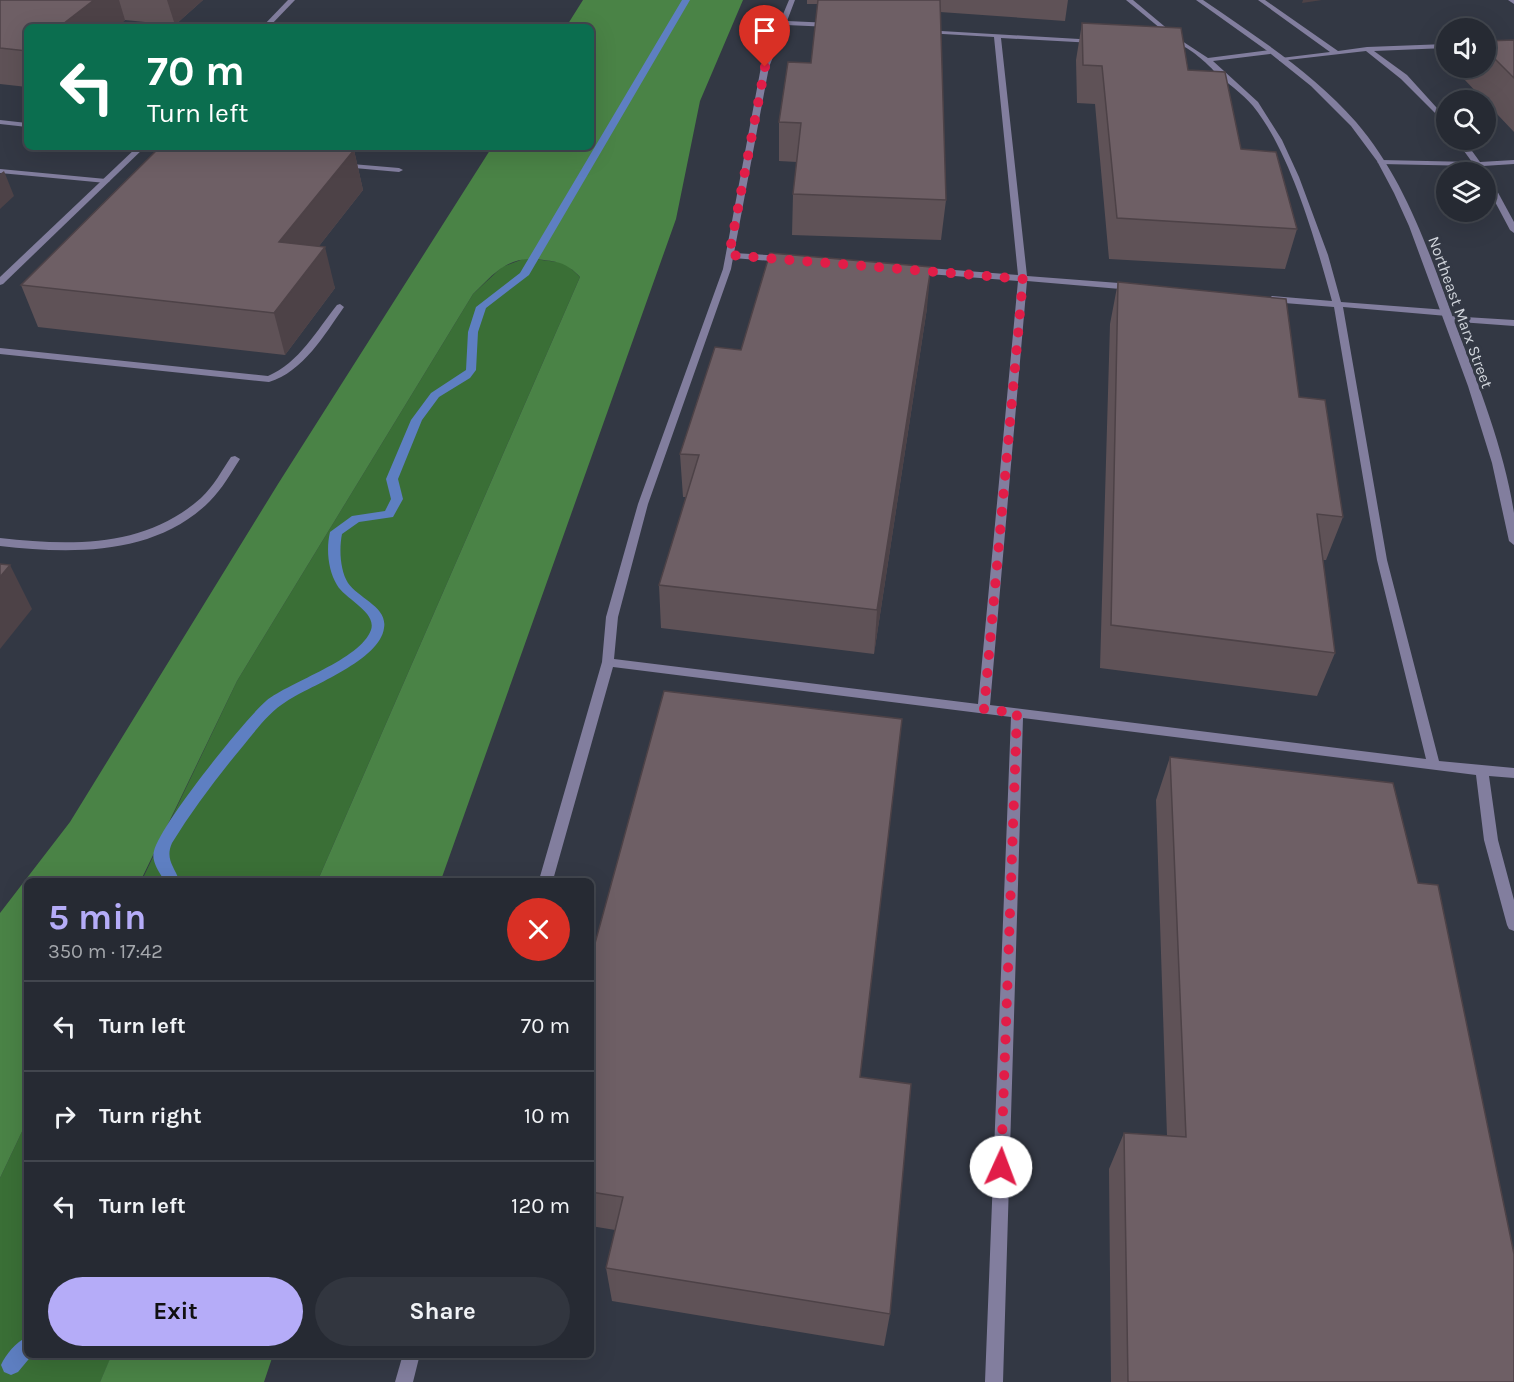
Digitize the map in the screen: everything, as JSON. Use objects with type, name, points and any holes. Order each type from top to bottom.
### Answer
[{"type":"street","points":[[268,24],[292,0]]},
{"type":"street","points":[[547,878],[608,662],[612,618],[643,504],[727,269],[765,67],[792,0]]},
{"type":"street","points":[[1129,0],[1180,42],[1207,60],[1256,104],[1278,140],[1295,177],[1324,255],[1338,304],[1382,560],[1434,765]]},
{"type":"street","name":"Northeast Marx Street","points":[[1199,0],[1320,91],[1346,116],[1381,162],[1414,228],[1466,364],[1510,502],[1514,541]]},
{"type":"street","points":[[1261,0],[1337,53]]},
{"type":"street","points":[[783,23],[836,25]]},
{"type":"street","points":[[916,30],[1110,42]]},
{"type":"street","points":[[984,709],[1023,279],[997,35]]},
{"type":"street","points":[[1155,43],[1180,42]]},
{"type":"street","points":[[1281,60],[1366,49],[1436,46]]},
{"type":"street","points":[[1366,49],[1404,77],[1436,111]]},
{"type":"street","points":[[1207,60],[1270,52]]},
{"type":"street","points":[[0,122],[24,125]]},
{"type":"street","points":[[0,282],[138,150]]},
{"type":"street","points":[[1381,162],[1436,163]]},
{"type":"street","points":[[1496,163],[1514,162]]},
{"type":"street","points":[[329,163],[399,170]]},
{"type":"street","points":[[0,171],[106,181]]},
{"type":"street","points":[[1496,197],[1514,231]]},
{"type":"street","points":[[729,255],[800,260]]},
{"type":"street","points":[[906,269],[1140,288]]},
{"type":"street","points":[[1256,297],[1514,323]]},
{"type":"street","points":[[0,351],[269,379],[285,373],[294,365],[340,307]]},
{"type":"street","points":[[0,542],[35,546],[85,546],[139,540],[169,526],[206,500],[235,459]]},
{"type":"street","points":[[608,662],[1482,771],[1514,773]]},
{"type":"street","points":[[994,1382],[1017,713]]},
{"type":"street","points":[[1482,771],[1491,840],[1514,925]]},
{"type":"street","points":[[404,1382],[411,1358]]},
{"type":"green space","points":[[583,0],[743,0],[700,101],[676,219],[442,878],[319,878],[580,277],[568,267],[550,261],[532,259],[512,262],[504,266],[473,294],[237,681],[142,878],[27,878],[70,822],[278,484],[490,150],[594,150],[594,24],[568,24]]},
{"type":"green space","points":[[526,258],[565,263],[580,277],[319,878],[143,878],[237,681],[473,294],[502,267]]},
{"type":"green space","points":[[24,882],[24,1127],[0,1178],[0,913]]},
{"type":"green space","points":[[24,1127],[24,1358],[111,1358],[100,1382],[0,1382],[0,1178]]},
{"type":"green space","points":[[110,1358],[272,1358],[264,1382],[100,1382]]},
{"type":"building","points":[[0,0],[94,0],[63,24],[24,24],[24,51],[0,48]]},
{"type":"building","points":[[818,0],[940,0],[946,200],[793,194],[801,123],[779,122],[788,62],[811,63]]},
{"type":"building","points":[[1082,23],[1181,28],[1188,70],[1225,72],[1241,149],[1276,152],[1297,229],[1117,218],[1102,66],[1083,65]]},
{"type":"building","points":[[1514,40],[1514,78],[1496,60],[1496,41]]},
{"type":"building","points":[[157,150],[354,150],[279,242],[325,247],[274,313],[21,285]]},
{"type":"building","points":[[770,253],[931,267],[877,610],[659,585],[699,455],[680,454],[715,347],[741,350]]},
{"type":"building","points":[[1118,282],[1286,299],[1299,397],[1325,400],[1343,517],[1317,514],[1335,653],[1111,625]]},
{"type":"building","points":[[0,564],[10,565],[0,577]]},
{"type":"building","points":[[664,691],[902,719],[860,1077],[911,1084],[890,1314],[606,1268],[623,1197],[594,1192],[594,947]]},
{"type":"building","points":[[1170,757],[1393,783],[1418,883],[1438,885],[1514,1254],[1514,1382],[1128,1382],[1124,1133],[1186,1137]]},
{"type":"waterway","points":[[171,878],[161,858],[161,851],[166,840],[192,801],[247,731],[271,705],[357,654],[369,644],[376,634],[377,619],[347,590],[340,579],[334,551],[336,532],[356,519],[389,514],[397,499],[392,479],[417,420],[435,395],[466,376],[471,370],[473,332],[481,307],[524,275],[686,0]]},
{"type":"waterway","points":[[11,1365],[24,1350]]},
{"type":"route","points":[[765,67],[729,255],[1023,279],[984,709],[1017,713],[1001,1167]]}]
